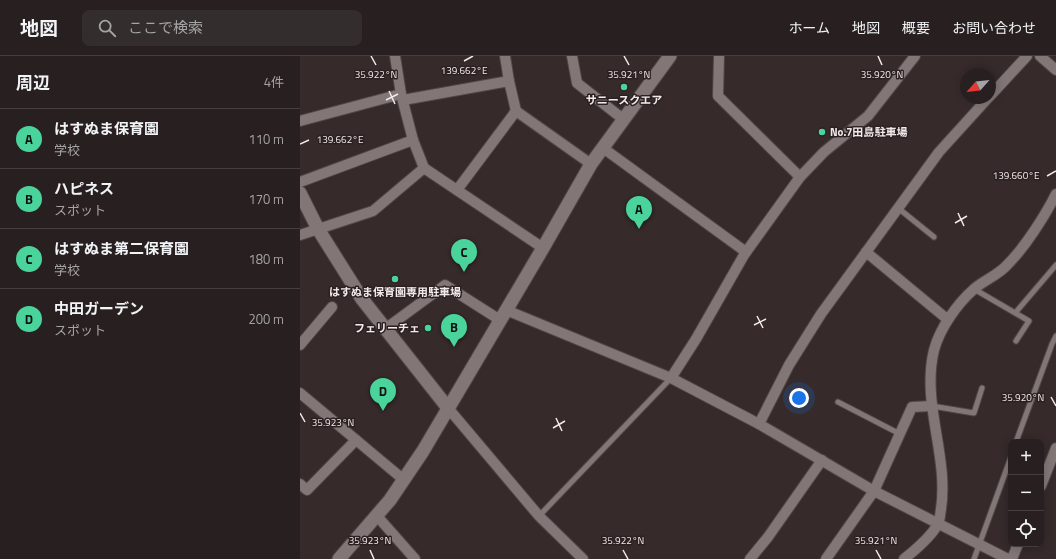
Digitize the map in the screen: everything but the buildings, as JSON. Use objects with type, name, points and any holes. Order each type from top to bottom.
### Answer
[{"type":"street","points":[[395,56],[402,97],[412,140],[424,168],[543,248]]},
{"type":"street","points":[[505,56],[516,112],[591,164]]},
{"type":"street","points":[[572,56],[577,83],[623,119]]},
{"type":"street","points":[[339,559],[377,516],[404,480],[423,451],[591,164],[670,56]]},
{"type":"street","points":[[719,56],[718,96],[800,177]]},
{"type":"street","points":[[671,378],[696,339],[746,252],[800,177],[824,152],[868,116],[915,56]]},
{"type":"street","points":[[996,89],[1027,56]]},
{"type":"street","points":[[1040,56],[1056,70]]},
{"type":"street","points":[[300,121],[402,97],[509,81]]},
{"type":"street","points":[[759,424],[789,365],[821,314],[939,152],[983,104]]},
{"type":"street","points":[[457,190],[516,112]]},
{"type":"street","points":[[300,182],[412,140]]},
{"type":"street","points":[[603,148],[746,252]]},
{"type":"street","points":[[300,235],[373,211],[424,168]]},
{"type":"street","points":[[300,193],[318,229],[362,299],[385,329],[448,408],[539,516],[582,559]]},
{"type":"street","points":[[904,559],[916,549],[938,524],[943,495],[940,451],[932,406],[931,372],[934,349],[947,319],[974,289],[1007,265],[1027,241],[1056,194]]},
{"type":"street","points":[[866,252],[947,319]]},
{"type":"street","points":[[385,329],[445,285],[503,315],[671,378],[759,424],[874,490],[1008,559]]},
{"type":"street","points":[[300,345],[332,307]]},
{"type":"street","points":[[300,393],[404,480]]},
{"type":"street","points":[[826,559],[874,490],[912,407],[932,406]]},
{"type":"street","points":[[300,484],[307,490],[356,440]]},
{"type":"street","points":[[1044,478],[1056,448]]},
{"type":"street","points":[[750,559],[768,537],[822,460]]},
{"type":"street","points":[[377,516],[415,559]]},
{"type":"street","points":[[1012,559],[1017,547]]},
{"type":"lane","points":[[898,208],[934,237]]},
{"type":"lane","points":[[1016,312],[1056,265]]},
{"type":"lane","points":[[974,289],[1016,312],[1029,321],[1016,341]]},
{"type":"lane","points":[[1017,439],[1056,336]]},
{"type":"lane","points":[[539,516],[671,378]]},
{"type":"lane","points":[[932,406],[974,413],[982,388]]},
{"type":"lane","points":[[838,402],[900,434]]},
{"type":"lane","points":[[974,559],[1008,465]]},
{"type":"place","name":"サニースクエア","points":[[624,87]]},
{"type":"place","name":"No.7田島駐車場","points":[[822,132]]},
{"type":"place","name":"はすぬま保育園","points":[[639,229]]},
{"type":"place","name":"はすぬま第二保育園","points":[[464,272]]},
{"type":"place","name":"はすぬま保育園専用駐車場","points":[[395,279]]},
{"type":"place","name":"フェリーチェ","points":[[428,328]]},
{"type":"place","name":"ハピネス","points":[[454,347]]},
{"type":"place","name":"中田ガーデン","points":[[383,411]]}]
